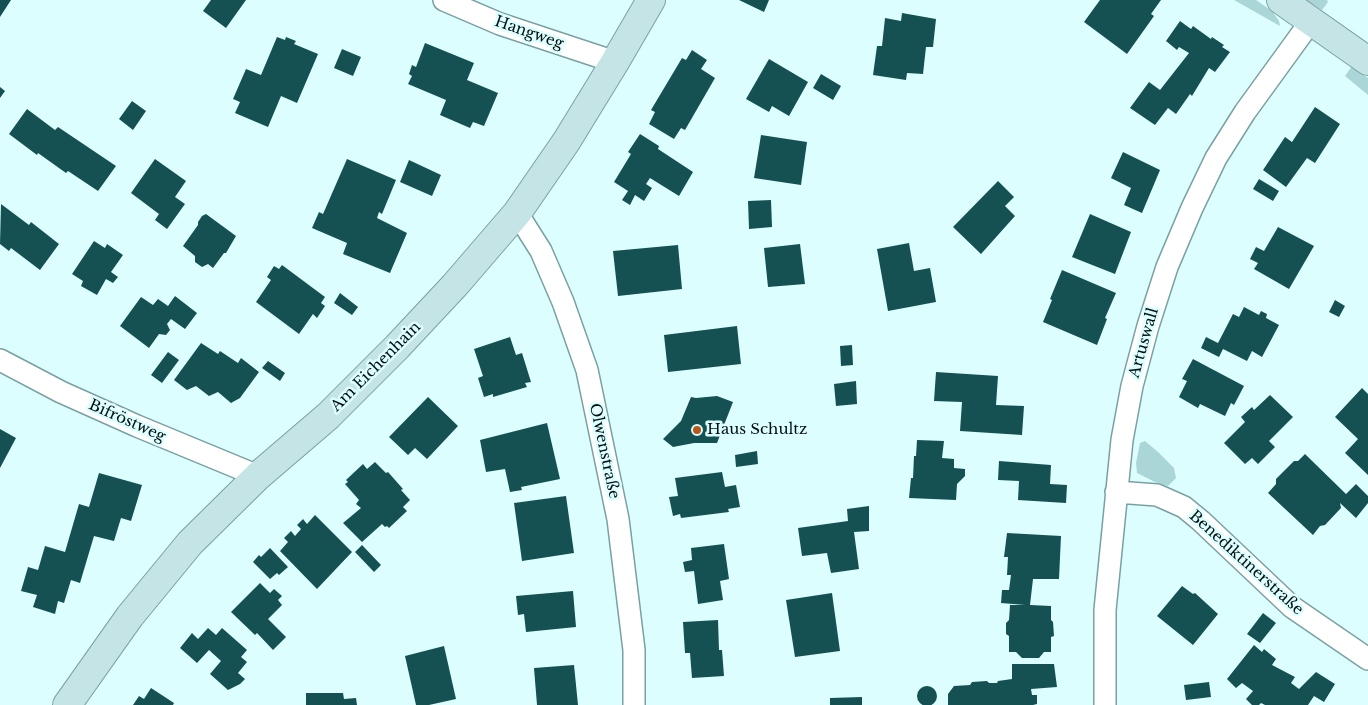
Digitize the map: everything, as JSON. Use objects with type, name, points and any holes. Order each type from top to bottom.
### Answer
[{"type":"street","name":"Hangweg","points":[[444,0],[500,24],[616,62]]},
{"type":"street","name":"Am Eichenhain","points":[[67,705],[130,616],[190,543],[258,476],[328,416],[397,347],[456,285],[517,213],[566,142],[616,62],[651,0]]},
{"type":"street","points":[[1281,0],[1368,61]]},
{"type":"street","name":"Artuswall","points":[[1104,705],[1106,610],[1122,440],[1132,386],[1162,284],[1181,233],[1216,158],[1245,112],[1311,21]]},
{"type":"street","name":"Olwenstraße","points":[[517,213],[541,250],[563,302],[587,370],[621,539],[634,650],[634,705]]},
{"type":"street","name":"Bifröstweg","points":[[0,360],[61,392],[258,476]]},
{"type":"street","name":"Benediktinerstraße","points":[[1116,492],[1157,496],[1184,508],[1201,521],[1292,607],[1368,659]]},
{"type":"shaded area","points":[[1234,0],[1256,0],[1272,11],[1280,26]]},
{"type":"shaded area","points":[[1306,0],[1327,0],[1328,2],[1322,10]]},
{"type":"shaded area","points":[[1352,66],[1368,78],[1368,95],[1345,76]]},
{"type":"shaded area","points":[[1145,441],[1174,468],[1176,478],[1168,486],[1137,473],[1136,463],[1140,443]]},
{"type":"building","points":[[0,0],[11,0],[0,17]]},
{"type":"building","points":[[211,0],[246,0],[226,28],[203,11]]},
{"type":"building","points":[[739,0],[769,0],[764,12]]},
{"type":"building","points":[[1100,0],[1161,0],[1151,14],[1154,16],[1127,54],[1084,22]]},
{"type":"building","points":[[902,13],[936,19],[933,47],[926,47],[923,74],[907,73],[906,80],[873,75],[877,46],[882,46],[885,18],[901,21]]},
{"type":"building","points":[[1180,21],[1191,29],[1193,26],[1211,39],[1212,37],[1224,45],[1222,47],[1230,52],[1215,72],[1209,68],[1192,96],[1190,94],[1176,114],[1168,108],[1155,125],[1130,108],[1149,82],[1160,90],[1189,53],[1179,47],[1177,50],[1166,41]]},
{"type":"building","points":[[277,37],[285,40],[286,37],[296,41],[294,44],[318,54],[297,103],[281,96],[268,127],[235,113],[240,102],[233,99],[246,69],[261,75]]},
{"type":"building","points":[[425,43],[474,63],[467,80],[498,93],[484,126],[473,122],[470,128],[440,115],[446,100],[408,84],[412,76],[409,74],[412,65],[416,67]]},
{"type":"building","points":[[342,49],[361,57],[353,76],[334,68]]},
{"type":"building","points":[[692,50],[707,60],[701,69],[715,78],[685,130],[681,128],[674,139],[649,124],[655,112],[651,110],[682,58],[686,60]]},
{"type":"building","points":[[769,59],[808,82],[789,116],[772,106],[769,112],[746,99]]},
{"type":"building","points":[[821,74],[841,86],[833,100],[813,88]]},
{"type":"building","points":[[0,87],[5,91],[0,98]]},
{"type":"building","points":[[132,101],[146,111],[133,130],[119,119]]},
{"type":"building","points":[[1315,107],[1340,124],[1315,163],[1307,158],[1286,187],[1263,170],[1285,137],[1292,142]]},
{"type":"building","points":[[27,109],[55,130],[58,127],[116,166],[98,191],[68,171],[66,173],[38,153],[37,155],[9,134]]},
{"type":"building","points":[[640,134],[659,146],[658,149],[693,172],[679,196],[650,178],[646,184],[652,188],[644,201],[635,195],[630,205],[622,200],[628,191],[614,182],[631,154],[628,152]]},
{"type":"building","points":[[761,135],[807,142],[801,185],[754,178]]},
{"type":"building","points":[[1123,152],[1160,170],[1142,213],[1124,205],[1131,188],[1111,178]]},
{"type":"building","points":[[155,159],[186,181],[175,197],[185,204],[167,229],[155,220],[159,214],[131,193]]},
{"type":"building","points":[[347,159],[396,180],[382,214],[379,212],[377,218],[407,233],[390,273],[343,254],[347,243],[312,228],[319,212],[323,214]]},
{"type":"building","points":[[409,160],[441,175],[432,196],[400,182]]},
{"type":"building","points":[[1259,179],[1279,191],[1273,201],[1253,189]]},
{"type":"building","points":[[998,181],[1014,197],[1005,206],[1015,216],[981,254],[953,227]]},
{"type":"building","points":[[771,200],[772,227],[749,229],[748,201]]},
{"type":"building","points":[[1,204],[29,225],[31,222],[59,244],[40,270],[11,248],[9,251],[0,244]]},
{"type":"building","points":[[206,214],[236,236],[226,253],[224,253],[213,268],[208,264],[202,267],[195,262],[195,256],[183,246],[202,216]]},
{"type":"building","points":[[1090,214],[1131,232],[1115,274],[1072,257]]},
{"type":"building","points":[[1278,227],[1314,246],[1289,289],[1254,269],[1258,263],[1250,259],[1256,247],[1264,251]]},
{"type":"building","points":[[94,241],[105,248],[107,244],[123,255],[111,272],[118,277],[113,283],[106,279],[97,295],[81,286],[83,281],[72,274]]},
{"type":"building","points":[[909,243],[914,271],[930,268],[936,302],[888,311],[877,249]]},
{"type":"building","points":[[800,244],[805,284],[768,287],[764,248]]},
{"type":"building","points":[[678,245],[682,289],[618,296],[613,251]]},
{"type":"building","points":[[282,265],[325,297],[321,303],[325,306],[317,318],[313,314],[299,334],[256,302],[271,280],[267,277],[274,266],[279,269]]},
{"type":"building","points":[[1062,270],[1116,293],[1105,318],[1107,319],[1097,345],[1043,322]]},
{"type":"building","points":[[340,293],[358,307],[352,315],[334,303]]},
{"type":"building","points":[[175,296],[197,313],[185,329],[171,319],[167,324],[170,330],[166,335],[159,334],[149,348],[120,326],[141,297],[153,305],[158,299],[168,306]]},
{"type":"building","points":[[1335,300],[1345,306],[1339,317],[1329,312]]},
{"type":"building","points":[[1244,307],[1259,315],[1261,311],[1267,314],[1266,318],[1279,325],[1262,357],[1252,351],[1247,361],[1223,349],[1219,357],[1201,348],[1206,337],[1218,343],[1233,314],[1239,317]]},
{"type":"building","points":[[737,326],[741,364],[668,372],[664,335]]},
{"type":"building","points":[[510,337],[516,355],[522,353],[531,382],[525,383],[527,387],[493,397],[493,394],[484,397],[478,378],[483,376],[474,349]]},
{"type":"building","points":[[201,343],[218,354],[220,351],[238,363],[241,358],[259,372],[240,398],[231,403],[218,392],[209,396],[196,386],[187,390],[174,380]]},
{"type":"building","points":[[852,345],[853,365],[841,366],[840,346]]},
{"type":"building","points":[[168,352],[179,360],[162,383],[151,375]]},
{"type":"building","points":[[1193,359],[1244,386],[1234,405],[1231,403],[1225,416],[1200,404],[1198,408],[1179,397],[1187,381],[1182,379]]},
{"type":"building","points":[[268,361],[285,373],[280,381],[262,368]]},
{"type":"building","points":[[936,372],[998,376],[996,405],[1024,406],[1022,435],[960,431],[962,402],[934,401]]},
{"type":"building","points":[[856,381],[857,404],[836,406],[834,384]]},
{"type":"building","points":[[1362,388],[1368,394],[1368,475],[1345,453],[1358,439],[1335,417]]},
{"type":"building","points":[[1270,395],[1293,417],[1269,441],[1275,447],[1258,464],[1252,458],[1245,464],[1224,443],[1245,422],[1241,417],[1252,407],[1254,410]]},
{"type":"building","name":"Haus Schultz","points":[[717,396],[733,402],[717,443],[694,443],[673,447],[663,439],[681,421],[691,397]]},
{"type":"building","points":[[428,397],[458,426],[427,459],[415,448],[408,455],[389,437]]},
{"type":"building","points":[[547,423],[560,479],[521,487],[522,490],[510,492],[505,469],[486,472],[480,440]]},
{"type":"building","points":[[0,429],[16,438],[0,468]]},
{"type":"building","points":[[917,440],[944,441],[942,458],[954,459],[954,468],[965,469],[965,476],[957,484],[956,500],[909,498]]},
{"type":"building","points":[[757,451],[758,464],[736,467],[735,455]]},
{"type":"building","points":[[1305,454],[1346,494],[1356,484],[1368,496],[1368,503],[1356,518],[1340,503],[1341,508],[1325,525],[1320,526],[1313,535],[1268,493],[1276,484],[1276,479],[1294,461],[1298,461]]},
{"type":"building","points":[[999,461],[1051,465],[1050,484],[1067,485],[1066,503],[1018,500],[1019,481],[998,480]]},
{"type":"building","points":[[375,462],[386,473],[388,472],[410,500],[403,507],[407,511],[389,528],[382,524],[362,542],[343,523],[361,508],[356,504],[359,500],[345,484],[348,482],[346,480],[363,464],[367,469]]},
{"type":"building","points":[[722,472],[725,487],[736,485],[740,507],[728,509],[729,512],[681,518],[680,514],[673,516],[669,497],[678,496],[675,478]]},
{"type":"building","points":[[99,473],[142,485],[131,521],[121,518],[114,541],[94,536],[80,583],[71,580],[64,603],[58,601],[55,614],[33,607],[37,595],[21,591],[28,567],[38,570],[45,546],[65,552],[79,504],[89,507]]},
{"type":"building","points":[[566,496],[574,553],[522,561],[514,503]]},
{"type":"building","points":[[869,506],[869,531],[854,532],[859,569],[831,573],[827,553],[802,556],[798,528],[848,521],[847,509]]},
{"type":"building","points":[[315,515],[352,552],[317,589],[280,551],[288,542],[284,538],[291,531],[295,536],[301,529],[297,525],[303,519],[307,524]]},
{"type":"building","points":[[1007,533],[1061,536],[1059,579],[1033,579],[1030,605],[1051,606],[1051,620],[1053,622],[1054,636],[1051,637],[1051,652],[1044,652],[1039,658],[1022,658],[1016,652],[1009,652],[1009,636],[1006,634],[1006,623],[1009,620],[1010,605],[1025,605],[1001,603],[1002,590],[1009,590],[1011,575],[1007,575],[1008,557],[1004,557]]},
{"type":"building","points":[[724,544],[729,579],[720,581],[723,600],[698,604],[694,571],[685,572],[683,562],[692,560],[691,548]]},
{"type":"building","points":[[362,545],[381,565],[374,572],[355,552]]},
{"type":"building","points":[[270,548],[288,567],[279,575],[277,573],[270,579],[253,562],[259,555],[261,557]]},
{"type":"building","points":[[260,583],[270,593],[274,589],[282,596],[278,600],[282,605],[268,619],[286,637],[273,650],[257,633],[255,635],[231,612]]},
{"type":"building","points":[[1182,586],[1193,594],[1195,593],[1218,614],[1193,645],[1157,616]]},
{"type":"building","points":[[573,591],[576,627],[526,632],[524,614],[518,615],[516,596]]},
{"type":"building","points":[[832,593],[840,651],[795,657],[786,600]]},
{"type":"building","points":[[1263,613],[1276,623],[1260,643],[1247,634]]},
{"type":"building","points":[[718,620],[719,650],[722,650],[724,676],[692,678],[690,653],[685,653],[683,622]]},
{"type":"building","points":[[208,628],[216,635],[222,628],[247,650],[241,657],[247,662],[238,673],[245,679],[228,690],[210,674],[221,661],[209,650],[197,663],[180,648],[192,633],[198,639]]},
{"type":"building","points":[[1254,645],[1262,652],[1264,649],[1276,659],[1272,665],[1295,677],[1291,683],[1299,689],[1316,672],[1335,684],[1324,702],[1314,696],[1308,705],[1265,705],[1261,703],[1259,705],[1252,705],[1246,699],[1253,691],[1242,683],[1236,688],[1227,679]]},
{"type":"building","points":[[444,646],[456,699],[429,705],[416,705],[405,656]]},
{"type":"building","points":[[1012,664],[1054,664],[1057,687],[1031,689],[1032,695],[1037,695],[1037,704],[1033,705],[948,705],[948,694],[954,686],[970,685],[972,682],[987,681],[989,683],[997,683],[998,681],[1012,679]]},
{"type":"building","points":[[574,665],[578,705],[537,705],[534,668]]},
{"type":"building","points":[[1209,682],[1211,697],[1186,700],[1184,685]]},
{"type":"building","points":[[927,686],[934,689],[937,696],[934,703],[927,706],[920,703],[917,696],[920,689]]},
{"type":"building","points":[[151,688],[174,703],[173,705],[133,705],[139,696],[144,699]]},
{"type":"building","points":[[306,693],[343,693],[344,699],[356,698],[357,705],[306,705]]},
{"type":"building","points":[[862,697],[862,705],[830,705],[830,698]]},
{"type":"place","name":"Haus Schultz","points":[[697,430]]}]
